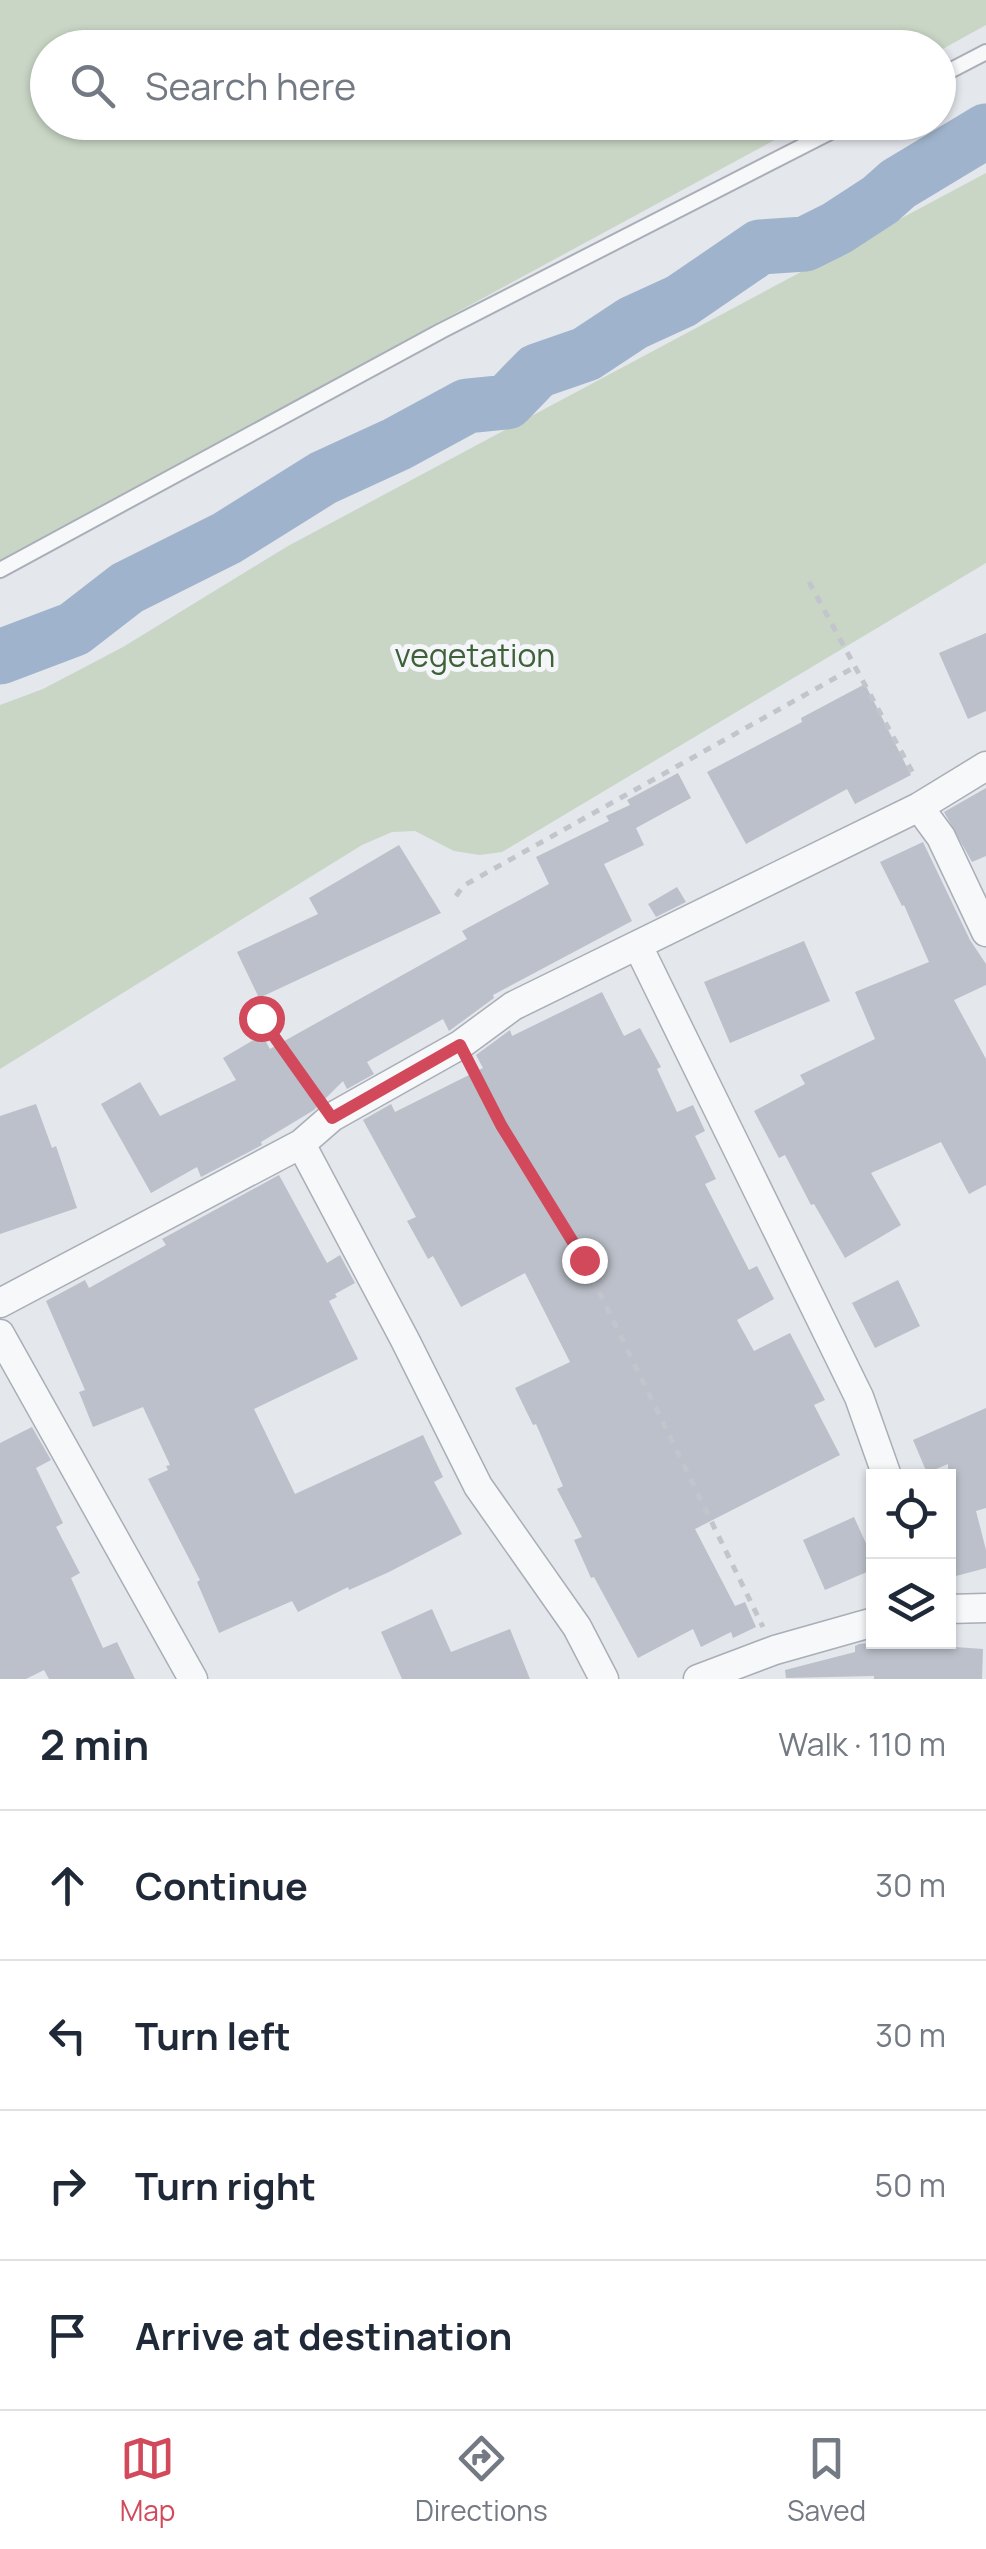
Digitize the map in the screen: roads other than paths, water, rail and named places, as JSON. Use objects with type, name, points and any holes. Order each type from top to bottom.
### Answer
[{"type":"street","points":[[0,1303],[301,1144],[332,1118],[460,1045],[512,1006],[924,804],[986,766]]},
{"type":"street","points":[[924,804],[986,932]]},
{"type":"street","points":[[638,946],[860,1397],[885,1469]]},
{"type":"street","points":[[301,1144],[406,1340],[478,1486],[577,1626],[604,1679]]},
{"type":"street","points":[[0,1334],[192,1679]]},
{"type":"street","points":[[956,1609],[986,1608]]},
{"type":"street","points":[[698,1679],[775,1650],[866,1624]]},
{"type":"lane","points":[[956,68],[986,52]]},
{"type":"lane","points":[[0,570],[441,331],[815,140]]},
{"type":"waterway","points":[[0,657],[74,629],[127,588],[227,538],[323,478],[467,406],[507,402],[537,371],[586,354],[633,323],[681,301],[760,247],[805,244],[837,228],[898,184],[986,131]]},
{"type":"park label","name":"vegetation","points":[[475,655]]}]
